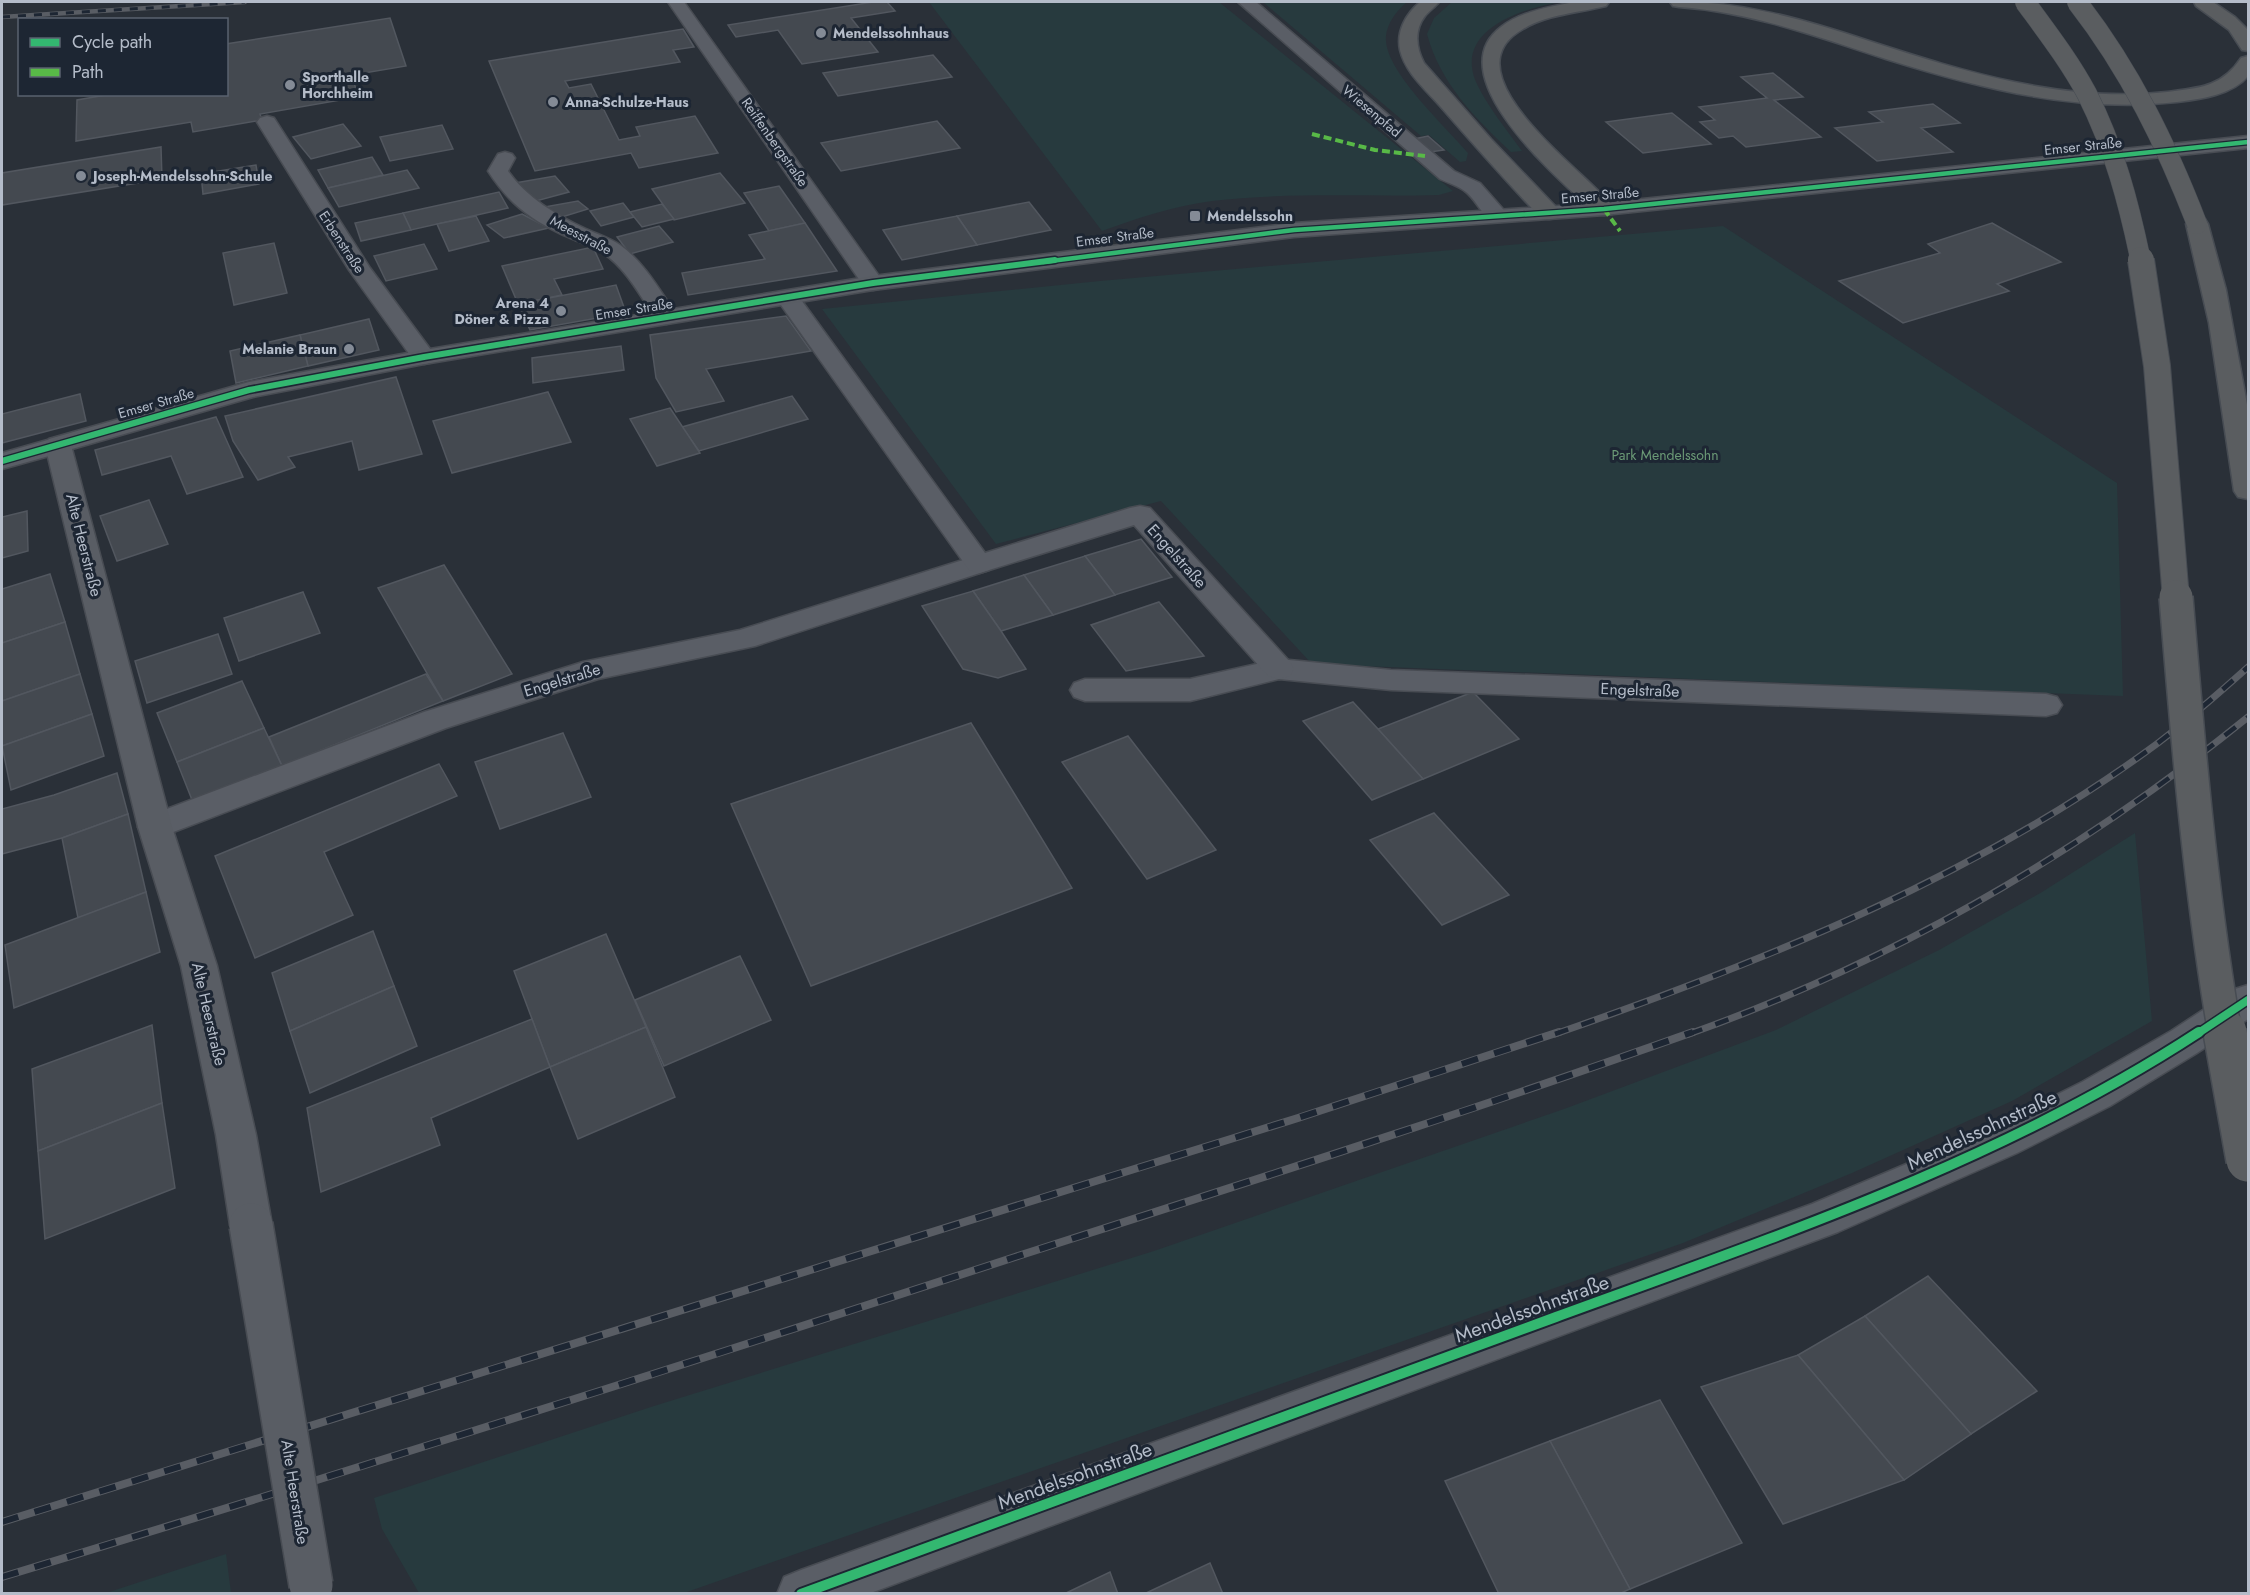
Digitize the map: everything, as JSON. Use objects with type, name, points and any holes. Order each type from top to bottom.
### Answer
[{"type":"highway","points":[[1430,2],[1421,9],[1408,28],[1409,50],[1421,72],[1496,159],[1549,213]]},
{"type":"highway","points":[[1600,2],[1543,14],[1516,25],[1498,39],[1489,57],[1491,74],[1502,98],[1545,154],[1604,209]]},
{"type":"highway","points":[[1679,2],[1753,12],[1796,23],[1975,81],[2072,99],[2120,101],[2164,99],[2201,93],[2229,83],[2246,70],[2248,62]]},
{"type":"highway","points":[[2025,2],[2071,67],[2094,109],[2121,182],[2137,237],[2148,295],[2157,366],[2197,833],[2206,912],[2229,1060],[2248,1160]]},
{"type":"highway","points":[[2077,2],[2111,45],[2151,114],[2174,162],[2197,224],[2209,263],[2220,314],[2248,491]]},
{"type":"highway","points":[[2202,2],[2229,21],[2246,38],[2248,46]]},
{"type":"street","name":"Reiffenbergstraße","points":[[676,2],[873,283]]},
{"type":"street","name":"Wiesenpfad","points":[[1246,2],[1448,175],[1473,187],[1498,216]]},
{"type":"street","name":"Erbenstraße","points":[[267,122],[360,270],[424,357]]},
{"type":"street","name":"Emser Straße","points":[[2,461],[249,390],[424,357],[873,283],[1294,230],[1604,209],[2248,142]]},
{"type":"street","name":"Meesstraße","points":[[505,158],[498,171],[512,192],[566,228],[610,248],[625,260],[632,266],[666,317]]},
{"type":"street","points":[[788,298],[979,564]]},
{"type":"street","name":"Alte Heerstraße","points":[[58,445],[155,827],[200,966],[236,1136],[312,1589]]},
{"type":"street","name":"Engelstraße","points":[[155,827],[435,720],[594,669],[744,639],[1140,514],[1279,669]]},
{"type":"street","name":"Engelstraße","points":[[1085,690],[1190,690],[1279,669],[1391,680],[2046,705]]},
{"type":"street","name":"Mendelssohnstraße","points":[[801,1593],[1824,1220],[2003,1141],[2096,1094],[2184,1042],[2248,1000]]},
{"type":"green space","points":[[929,2],[1219,2],[1453,191],[1439,195],[1297,196],[1212,201],[1156,213],[1102,231]]},
{"type":"green space","points":[[1263,2],[1407,2],[1389,24],[1386,41],[1389,54],[1407,84],[1468,153],[1466,161],[1460,162],[1429,135],[1421,136]]},
{"type":"green space","points":[[1452,2],[1559,2],[1527,10],[1495,25],[1474,49],[1472,64],[1480,91],[1522,151],[1511,152],[1472,113],[1450,84],[1433,52],[1427,34],[1434,18]]},
{"type":"green space","name":"Park Mendelssohn","points":[[1723,226],[2117,483],[2123,696],[1312,664],[1161,501],[996,544],[822,309],[1100,281]]},
{"type":"green space","points":[[2135,833],[2152,1021],[2012,1101],[1852,1173],[1683,1243],[684,1593],[419,1593],[382,1529],[374,1498],[654,1406],[1154,1251],[1564,1109],[1776,1030],[1939,950],[2042,892]]},
{"type":"green space","points":[[226,1554],[231,1593],[106,1593]]},
{"type":"building","name":"Mendelssohnhaus","points":[[873,2],[887,2],[895,11],[851,18],[878,52],[802,64],[778,30],[736,37],[728,25]]},
{"type":"building","name":"Sporthalle Horchheim","points":[[390,18],[406,66],[352,75],[358,97],[260,114],[262,120],[193,132],[191,122],[76,141],[77,100],[100,96],[228,96],[228,44]]},
{"type":"building","name":"Anna-Schulze-Haus","points":[[683,29],[694,47],[673,50],[680,62],[565,81],[569,88],[591,84],[619,140],[640,136],[636,127],[695,116],[718,153],[639,168],[631,153],[535,171],[489,61]]},
{"type":"building","points":[[933,55],[952,77],[838,96],[823,73]]},
{"type":"building","points":[[1773,73],[1803,97],[1774,100],[1821,137],[1746,147],[1733,136],[1719,138],[1700,122],[1715,120],[1699,107],[1767,98],[1741,77]]},
{"type":"building","points":[[1933,104],[1960,123],[1921,128],[1953,152],[1877,161],[1835,128],[1883,122],[1869,112]]},
{"type":"building","points":[[1672,113],[1711,144],[1643,153],[1606,122]]},
{"type":"building","points":[[937,121],[960,148],[841,171],[821,143]]},
{"type":"building","points":[[343,124],[361,146],[311,159],[293,137]]},
{"type":"building","points":[[442,125],[453,149],[390,161],[380,137]]},
{"type":"building","points":[[1428,136],[1444,150],[1430,152],[1414,139]]},
{"type":"building","name":"Joseph-Mendelssohn-Schule","points":[[161,147],[162,179],[2,205],[2,173]]},
{"type":"building","points":[[372,157],[383,175],[328,188],[318,170]]},
{"type":"building","points":[[256,165],[259,184],[203,194],[201,174]]},
{"type":"building","points":[[407,170],[419,188],[339,207],[328,188]]},
{"type":"building","points":[[720,173],[745,203],[674,220],[652,189]]},
{"type":"building","points":[[555,176],[569,192],[536,201],[515,183]]},
{"type":"building","points":[[779,186],[805,223],[769,231],[744,193]]},
{"type":"building","points":[[499,192],[508,208],[411,230],[403,213]]},
{"type":"building","points":[[578,201],[588,209],[562,217],[544,207]]},
{"type":"building","points":[[1029,202],[1051,230],[977,245],[957,216]]},
{"type":"building","points":[[623,203],[634,217],[601,226],[590,211]]},
{"type":"building","points":[[662,204],[674,219],[642,227],[630,212]]},
{"type":"building","points":[[403,213],[411,230],[361,241],[355,223]]},
{"type":"building","points":[[522,214],[549,228],[504,238],[487,225]]},
{"type":"building","points":[[476,216],[489,241],[449,251],[437,224]]},
{"type":"building","points":[[957,216],[977,245],[902,260],[883,230]]},
{"type":"building","points":[[805,223],[837,271],[688,295],[682,273],[765,259],[749,235]]},
{"type":"building","points":[[1992,223],[2061,262],[1997,284],[2009,291],[1903,323],[1839,281],[1940,253],[1928,244]]},
{"type":"building","points":[[659,226],[673,242],[630,254],[617,237]]},
{"type":"building","points":[[274,243],[287,293],[234,305],[223,253]]},
{"type":"building","points":[[424,244],[437,269],[386,281],[374,256]]},
{"type":"building","points":[[593,247],[603,269],[554,279],[562,295],[518,304],[502,266]]},
{"type":"building","points":[[616,285],[626,313],[530,330],[518,304]]},
{"type":"building","points":[[786,316],[811,351],[706,369],[724,401],[676,412],[656,378],[650,335]]},
{"type":"building","points":[[369,319],[379,350],[308,366],[300,335]]},
{"type":"building","points":[[300,335],[308,366],[236,383],[230,351]]},
{"type":"building","points":[[621,346],[624,370],[533,383],[532,358]]},
{"type":"building","points":[[396,377],[422,454],[359,470],[352,441],[288,457],[295,467],[258,480],[233,441],[225,416]]},
{"type":"building","points":[[548,392],[571,442],[452,473],[433,421]]},
{"type":"building","points":[[80,394],[86,421],[2,443],[2,414]]},
{"type":"building","points":[[792,396],[808,419],[699,451],[682,427]]},
{"type":"building","points":[[670,408],[700,453],[657,466],[630,419]]},
{"type":"building","points":[[216,417],[243,477],[187,494],[171,456],[102,475],[95,450]]},
{"type":"building","points":[[149,500],[168,544],[117,561],[100,516]]},
{"type":"building","points":[[27,511],[28,551],[2,558],[2,517]]},
{"type":"building","points":[[1141,539],[1172,577],[1115,595],[1085,556]]},
{"type":"building","points":[[1085,556],[1115,595],[1053,615],[1024,575]]},
{"type":"building","points":[[444,565],[512,674],[443,701],[378,588]]},
{"type":"building","points":[[50,574],[65,622],[2,643],[2,589]]},
{"type":"building","points":[[1024,575],[1053,615],[1001,631],[973,591]]},
{"type":"building","points":[[973,591],[1026,669],[998,678],[963,669],[922,606]]},
{"type":"building","points":[[303,592],[320,633],[239,661],[224,618]]},
{"type":"building","points":[[1159,602],[1204,656],[1126,671],[1091,625]]},
{"type":"building","points":[[65,622],[80,674],[2,701],[2,643]]},
{"type":"building","points":[[218,634],[232,674],[147,703],[135,661]]},
{"type":"building","points":[[80,674],[92,714],[2,746],[2,701]]},
{"type":"building","points":[[426,674],[443,701],[282,766],[269,737]]},
{"type":"building","points":[[242,681],[264,728],[177,762],[157,713]]},
{"type":"building","points":[[1473,692],[1519,739],[1423,779],[1378,729]]},
{"type":"building","points":[[1353,702],[1423,779],[1372,800],[1303,721]]},
{"type":"building","points":[[92,714],[104,756],[11,790],[2,746]]},
{"type":"building","points":[[971,723],[1072,888],[811,986],[731,804]]},
{"type":"building","points":[[264,728],[282,766],[194,805],[177,762]]},
{"type":"building","points":[[563,733],[591,797],[500,829],[475,762]]},
{"type":"building","points":[[1128,736],[1216,850],[1147,879],[1062,762]]},
{"type":"building","points":[[439,764],[457,796],[324,852],[353,915],[255,958],[215,856]]},
{"type":"building","points":[[117,773],[128,814],[62,838],[2,854],[2,809],[54,795]]},
{"type":"building","points":[[1434,813],[1509,895],[1442,925],[1370,840]]},
{"type":"building","points":[[128,814],[146,892],[78,918],[62,838]]},
{"type":"building","points":[[146,892],[160,952],[14,1008],[5,945]]},
{"type":"building","points":[[373,931],[394,986],[290,1031],[272,973]]},
{"type":"building","points":[[606,934],[646,1027],[550,1067],[514,971]]},
{"type":"building","points":[[740,956],[771,1020],[664,1066],[635,1000]]},
{"type":"building","points":[[394,986],[417,1046],[310,1093],[290,1031]]},
{"type":"building","points":[[532,1019],[550,1067],[431,1118],[440,1145],[321,1192],[307,1108]]},
{"type":"building","points":[[152,1025],[162,1103],[38,1151],[32,1069]]},
{"type":"building","points":[[646,1027],[675,1097],[578,1139],[550,1067]]},
{"type":"building","points":[[162,1103],[175,1188],[45,1239],[38,1151]]},
{"type":"building","points":[[1928,1276],[2037,1391],[1971,1434],[1865,1316]]},
{"type":"building","points":[[1865,1316],[1971,1434],[1904,1480],[1798,1355]]},
{"type":"building","points":[[1798,1355],[1904,1480],[1783,1524],[1701,1387]]},
{"type":"building","points":[[1660,1400],[1742,1543],[1630,1589],[1550,1441]]},
{"type":"building","points":[[1550,1441],[1630,1589],[1619,1594],[1499,1594],[1445,1481]]},
{"type":"building","points":[[1210,1563],[1223,1594],[1144,1594]]},
{"type":"building","points":[[1110,1572],[1118,1594],[1064,1594]]},
{"type":"railway","points":[[2,17],[245,2]]},
{"type":"railway","points":[[1555,1034],[1712,977],[1790,945],[1944,874],[2018,834],[2090,790],[2158,743],[2248,667]]},
{"type":"railway","points":[[1689,1034],[1839,973],[1982,900],[2118,814],[2184,767],[2248,717]]},
{"type":"railway","points":[[2,1522],[1298,1118],[1559,1032]]},
{"type":"railway","points":[[2,1577],[762,1339],[1355,1147],[1693,1032]]},
{"type":"marked path","points":[[1312,134],[1375,150],[1425,156]]},
{"type":"marked path","points":[[1604,209],[1620,231]]},
{"type":"cycle path","points":[[2,461],[249,390],[424,357],[873,283],[1294,230],[1604,209],[2248,142]]},
{"type":"cycle path","points":[[801,1594],[1823,1219],[2003,1141],[2096,1094],[2184,1042],[2248,1000]]},
{"type":"place","name":"Mendelssohnhaus","points":[[821,33]]},
{"type":"place","name":"Sporthalle Horchheim","points":[[290,85]]},
{"type":"place","name":"Anna-Schulze-Haus","points":[[553,102]]},
{"type":"place","name":"Joseph-Mendelssohn-Schule","points":[[81,176]]},
{"type":"place","name":"Mendelssohn","points":[[1195,216]]},
{"type":"place","name":"Arena 4 Döner & Pizza","points":[[561,311]]},
{"type":"place","name":"Melanie Braun","points":[[349,349]]}]
